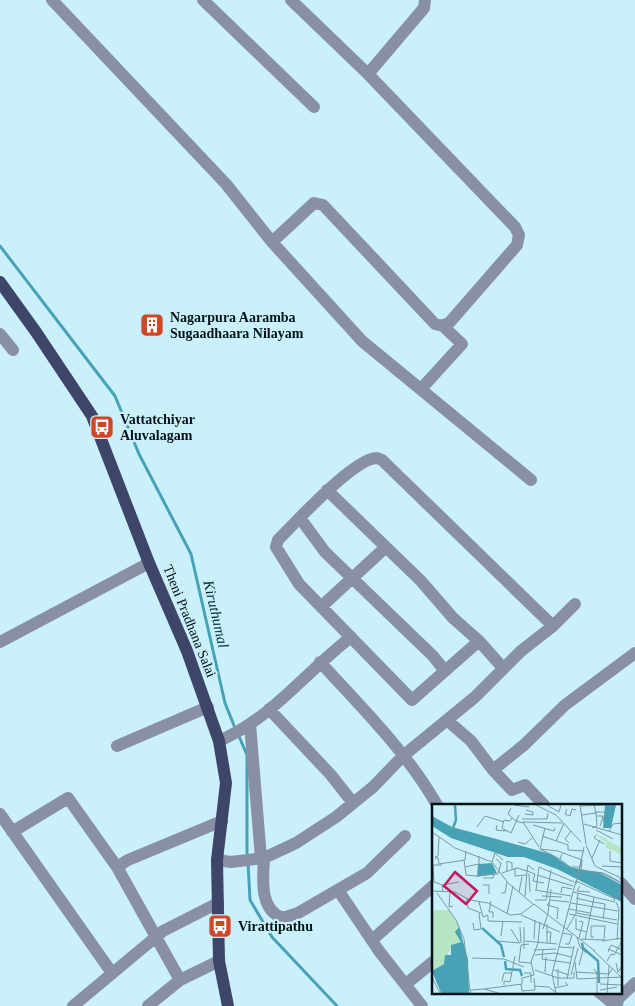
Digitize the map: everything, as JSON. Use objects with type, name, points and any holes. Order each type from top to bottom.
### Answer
[{"type":"main road","name":"Theni Pradhana Salai","points":[[2,288],[92,416],[208,707],[224,738],[226,783],[217,860],[219,962],[228,1006]]},
{"type":"street","points":[[52,0],[226,184],[272,242],[350,329],[531,480]]},
{"type":"street","points":[[203,0],[314,107]]},
{"type":"street","points":[[291,0],[368,74],[516,227],[519,235],[517,245],[450,322],[443,326]]},
{"type":"street","points":[[368,74],[424,8],[424,0]]},
{"type":"street","points":[[272,242],[314,203],[323,205],[435,324],[443,326],[462,344],[420,389]]},
{"type":"street","points":[[0,334],[13,350]]},
{"type":"street","points":[[479,641],[412,700],[300,584],[276,547],[278,540],[327,490],[367,460],[377,458],[382,460],[553,626]]},
{"type":"street","points":[[327,490],[479,641],[503,668]]},
{"type":"street","points":[[300,518],[325,552],[433,656],[445,671]]},
{"type":"street","points":[[322,606],[386,547]]},
{"type":"street","points":[[0,642],[150,562]]},
{"type":"street","points":[[217,860],[231,862],[259,859],[296,843],[336,817],[353,804],[403,756],[448,721],[503,668],[553,626],[574,604]]},
{"type":"street","points":[[224,738],[247,725],[268,709],[351,637]]},
{"type":"street","points":[[493,770],[524,745],[565,705],[635,653]]},
{"type":"street","points":[[320,662],[403,756],[428,789],[436,804]]},
{"type":"street","points":[[117,746],[208,707]]},
{"type":"street","points":[[268,709],[331,775],[353,804]]},
{"type":"street","points":[[448,721],[471,741],[493,770],[512,790],[525,785],[543,804]]},
{"type":"street","points":[[247,725],[259,859],[265,900],[270,910],[276,916],[283,918],[298,913],[367,873],[405,836]]},
{"type":"street","points":[[12,832],[68,798],[117,867],[180,980]]},
{"type":"street","points":[[0,814],[112,973]]},
{"type":"street","points":[[117,867],[128,860],[222,821]]},
{"type":"street","points":[[622,884],[635,899]]},
{"type":"street","points":[[372,940],[432,887]]},
{"type":"street","points":[[338,890],[372,940],[422,1006]]},
{"type":"street","points":[[80,1004],[112,973],[163,931],[218,903]]},
{"type":"street","points":[[148,1006],[180,980],[219,962]]},
{"type":"street","points":[[406,984],[432,963]]},
{"type":"street","points":[[601,994],[616,1006],[618,998],[635,982]]},
{"type":"waterway","name":"Kiruthumal","points":[[0,246],[115,396],[139,454],[191,554],[225,703],[235,728]]},
{"type":"waterway","name":"Kiruthumal","points":[[238,734],[247,755],[247,856]]},
{"type":"waterway","name":"Kiruthumal","points":[[248,862],[250,900],[272,937],[337,1006]]},
{"type":"place","name":"Nagarpura Aaramba Sugaadhaara Nilayam","points":[[152,325]]},
{"type":"place","name":"Vattatchiyar Aluvalagam","points":[[102,427]]},
{"type":"place","name":"Virattipathu","points":[[220,926]]}]
